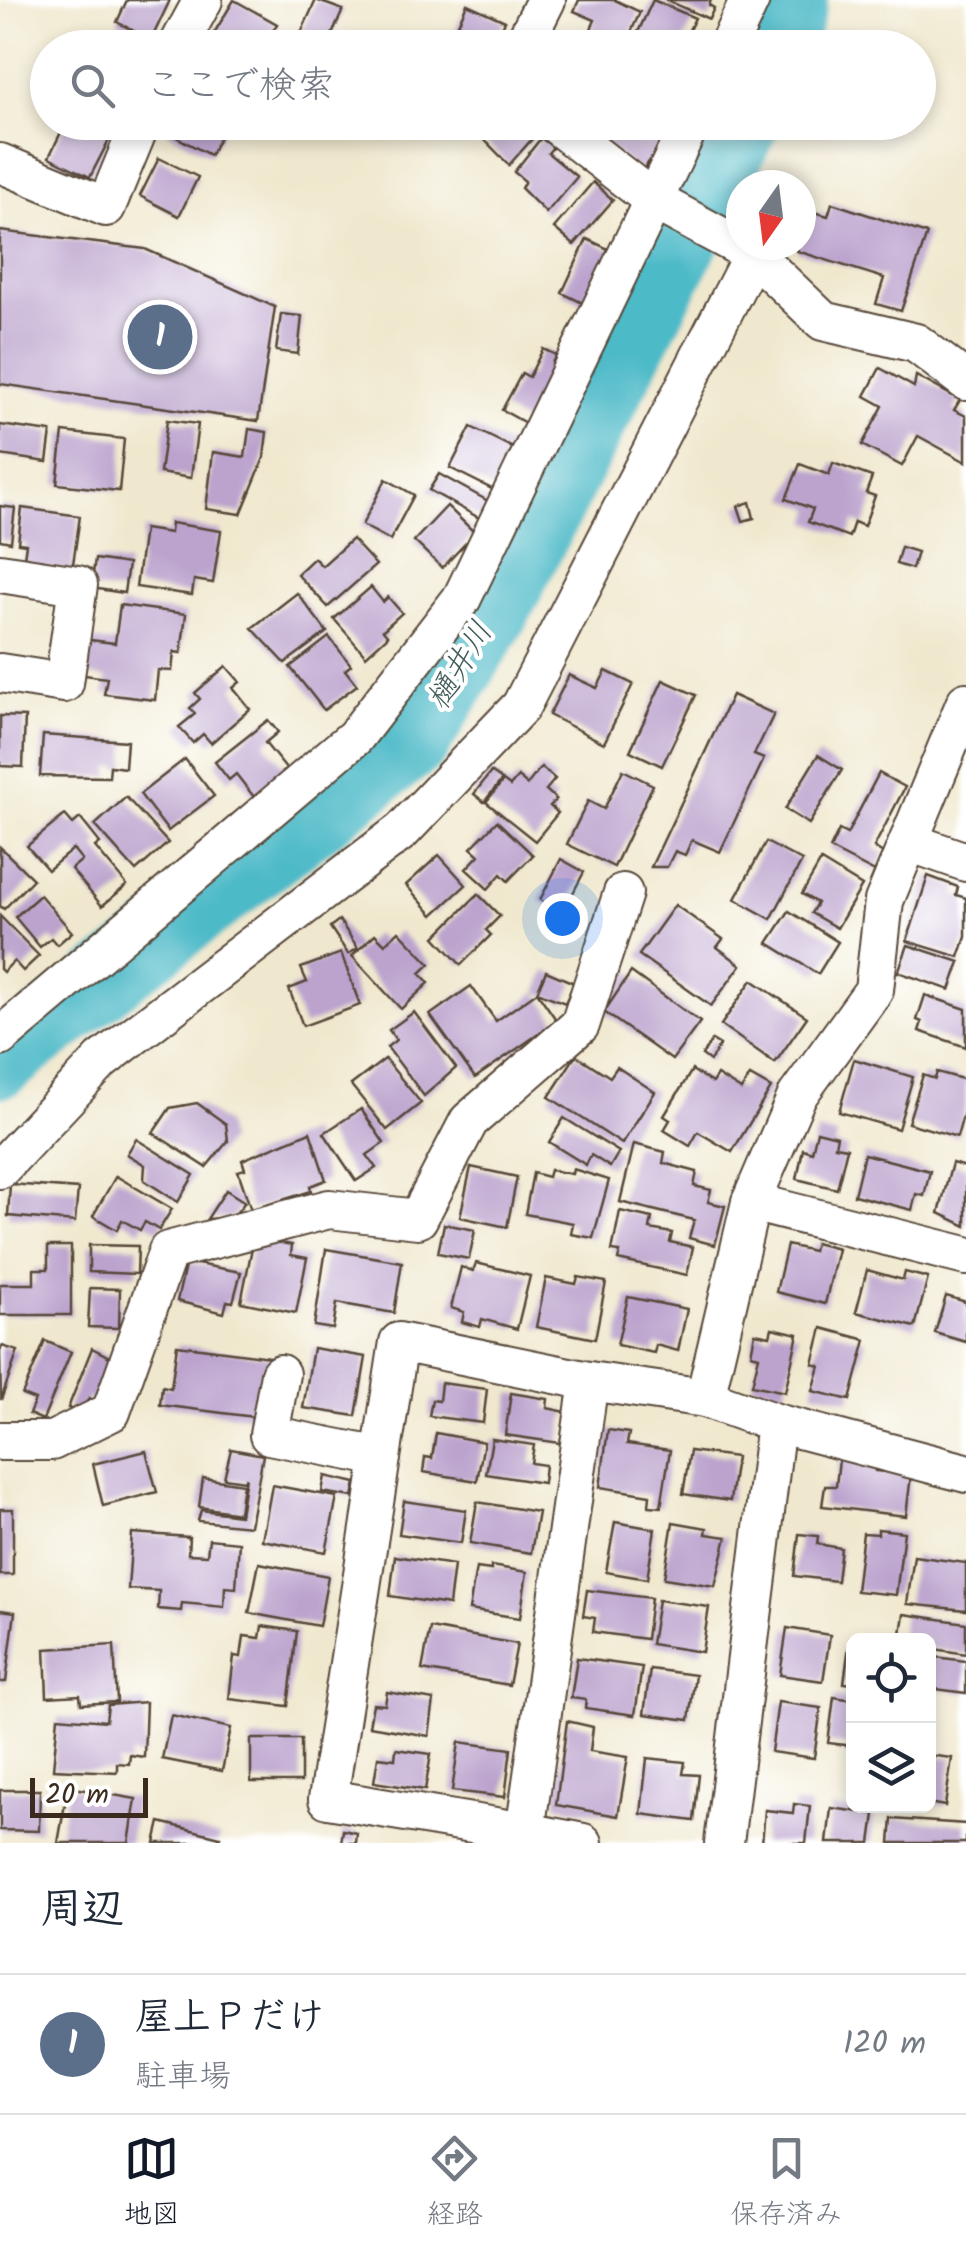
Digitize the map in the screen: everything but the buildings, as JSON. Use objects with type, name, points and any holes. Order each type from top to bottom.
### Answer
[{"type":"street","points":[[187,30],[203,0]]},
{"type":"street","points":[[531,30],[546,0]]},
{"type":"street","points":[[736,30],[750,0]]},
{"type":"street","points":[[0,163],[106,206],[134,140]]},
{"type":"street","points":[[576,140],[661,206],[726,240]]},
{"type":"street","points":[[0,1037],[355,737],[462,598],[661,206],[684,140]]},
{"type":"street","points":[[0,1169],[102,1060],[402,831],[521,706],[738,260]]},
{"type":"street","points":[[755,260],[823,320],[916,343],[966,381]]},
{"type":"street","points":[[0,573],[78,585],[64,683],[0,673]]},
{"type":"street","points":[[705,1398],[751,1202],[797,1096],[874,990],[884,902],[966,702]]},
{"type":"street","points":[[908,842],[966,862]]},
{"type":"street","points":[[0,1441],[52,1441],[111,1412],[168,1250],[329,1208],[418,1219],[469,1122],[580,1025],[623,893]]},
{"type":"street","points":[[751,1202],[966,1256]]},
{"type":"street","points":[[583,1843],[328,1799],[398,1342],[589,1381],[705,1398],[776,1423],[966,1472]]},
{"type":"street","points":[[280,1374],[269,1435],[381,1457]]},
{"type":"street","points":[[525,1832],[589,1381]]},
{"type":"street","points":[[724,1843],[776,1423]]},
{"type":"waterway","name":"樋井川","points":[[785,30],[793,0]]},
{"type":"waterway","name":"樋井川","points":[[0,1063],[416,741],[498,606],[736,140]]},
{"type":"place","name":"屋上Ｐだけ","points":[[160,337]]}]
